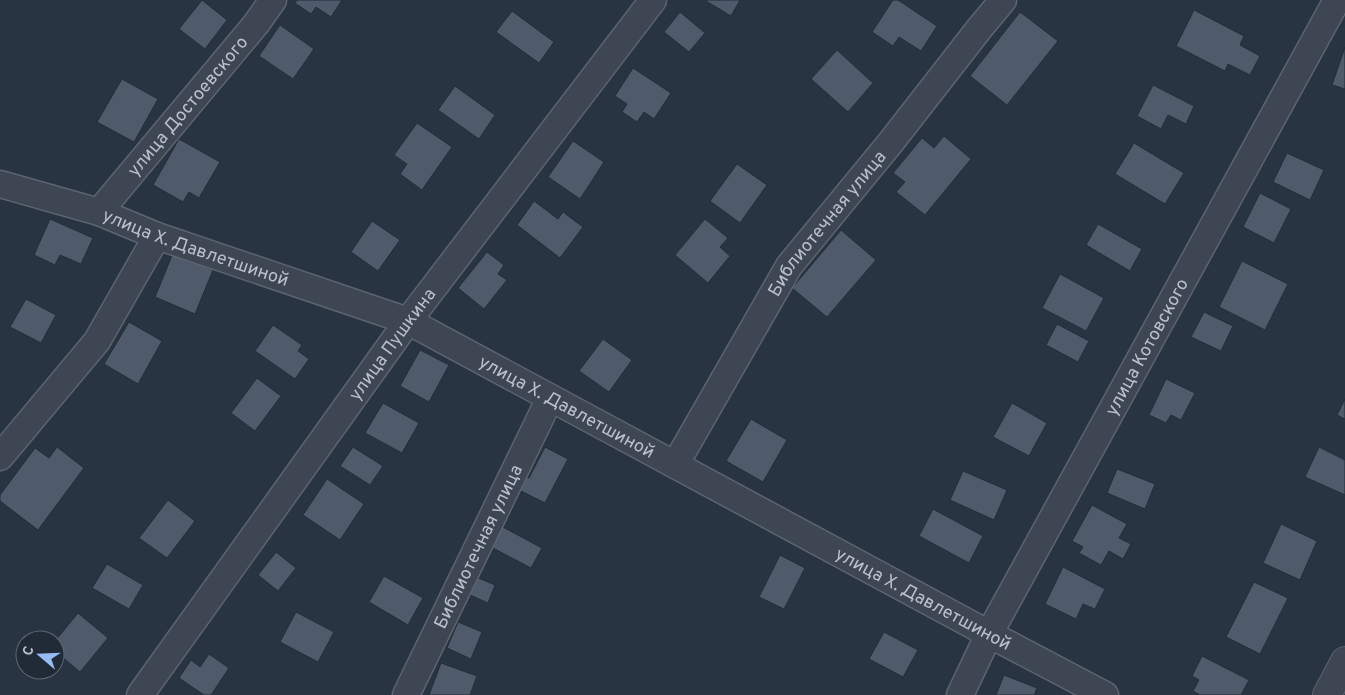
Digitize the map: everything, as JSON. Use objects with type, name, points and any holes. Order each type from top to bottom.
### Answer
[{"type":"street","name":"улица Достоевского","points":[[99,212],[256,24],[273,0]]},
{"type":"street","name":"улица Пушкина","points":[[140,695],[408,321],[653,0]]},
{"type":"street","name":"Библиотечная улица","points":[[675,465],[789,266],[891,142],[978,29],[1003,0]]},
{"type":"street","name":"улица Котовского","points":[[960,695],[989,634],[1337,0]]},
{"type":"street","name":"улица Х. Давлетшиной","points":[[0,184],[99,212],[157,236],[408,321],[1105,695]]},
{"type":"street","points":[[0,457],[97,341],[157,236]]},
{"type":"street","name":"Библиотечная улица","points":[[406,695],[550,398]]},
{"type":"street","points":[[1328,695],[1345,661]]},
{"type":"building","points":[[202,0],[227,20],[205,49],[179,29]]},
{"type":"building","points":[[297,0],[342,0],[331,17],[316,7],[311,14],[295,3]]},
{"type":"building","points":[[707,0],[740,0],[731,16]]},
{"type":"building","points":[[893,0],[898,0],[937,26],[921,51],[899,37],[893,46],[872,32]]},
{"type":"building","points":[[1194,10],[1244,36],[1240,45],[1260,56],[1250,75],[1228,64],[1225,71],[1176,46]]},
{"type":"building","points":[[512,11],[554,42],[539,63],[496,32]]},
{"type":"building","points":[[680,12],[705,33],[689,52],[664,32]]},
{"type":"building","points":[[1020,12],[1058,41],[1007,105],[970,76]]},
{"type":"building","points":[[280,25],[314,49],[293,79],[259,56]]},
{"type":"building","points":[[1345,47],[1345,89],[1332,85]]},
{"type":"building","points":[[837,50],[873,83],[848,112],[811,79]]},
{"type":"building","points":[[633,68],[671,93],[654,119],[644,112],[637,122],[622,112],[627,104],[615,96]]},
{"type":"building","points":[[122,79],[158,99],[134,142],[97,122]]},
{"type":"building","points":[[1153,85],[1194,106],[1186,124],[1168,115],[1161,129],[1137,116]]},
{"type":"building","points":[[455,86],[495,115],[479,139],[438,110]]},
{"type":"building","points":[[417,123],[452,147],[422,190],[400,174],[407,164],[394,155]]},
{"type":"building","points":[[944,136],[971,159],[925,215],[896,192],[905,182],[893,173],[922,138],[934,148]]},
{"type":"building","points":[[179,139],[220,162],[199,198],[189,192],[183,202],[153,185]]},
{"type":"building","points":[[573,141],[604,162],[580,199],[548,177]]},
{"type":"building","points":[[1134,143],[1184,173],[1165,204],[1115,174]]},
{"type":"building","points":[[1287,153],[1324,170],[1310,200],[1273,182]]},
{"type":"building","points":[[737,164],[767,185],[740,223],[710,201]]},
{"type":"building","points":[[1260,193],[1291,209],[1274,243],[1243,227]]},
{"type":"building","points":[[534,201],[558,219],[563,212],[583,227],[560,258],[517,225]]},
{"type":"building","points":[[50,219],[93,238],[81,264],[60,255],[55,265],[34,255]]},
{"type":"building","points":[[705,219],[728,238],[720,247],[730,256],[708,283],[675,255]]},
{"type":"building","points":[[372,221],[400,240],[378,271],[351,252]]},
{"type":"building","points":[[1098,224],[1142,249],[1130,271],[1086,245]]},
{"type":"building","points":[[841,230],[876,260],[827,317],[792,288]]},
{"type":"building","points":[[487,252],[504,265],[498,274],[507,280],[484,309],[458,288]]},
{"type":"building","points":[[173,253],[213,270],[195,314],[155,297]]},
{"type":"building","points":[[1242,261],[1288,284],[1265,330],[1219,307]]},
{"type":"building","points":[[1060,274],[1104,298],[1086,331],[1042,308]]},
{"type":"building","points":[[26,299],[56,315],[41,343],[10,327]]},
{"type":"building","points":[[1204,312],[1233,326],[1221,351],[1191,337]]},
{"type":"building","points":[[129,322],[162,341],[138,384],[104,364]]},
{"type":"building","points":[[1057,324],[1089,341],[1078,362],[1046,345]]},
{"type":"building","points":[[273,325],[302,345],[298,351],[309,359],[295,379],[255,351]]},
{"type":"building","points":[[603,339],[632,360],[609,392],[579,371]]},
{"type":"building","points":[[420,350],[449,365],[429,402],[400,386]]},
{"type":"building","points":[[257,378],[281,396],[255,431],[231,413]]},
{"type":"building","points":[[1166,379],[1195,393],[1181,420],[1171,415],[1166,423],[1149,415]]},
{"type":"building","points":[[1345,399],[1345,419],[1337,415]]},
{"type":"building","points":[[383,403],[419,423],[402,453],[365,433]]},
{"type":"building","points":[[1012,403],[1047,423],[1029,456],[993,437]]},
{"type":"building","points":[[751,419],[787,440],[763,482],[726,461]]},
{"type":"building","points":[[57,447],[84,468],[38,530],[0,501],[0,495],[35,448],[49,458]]},
{"type":"building","points":[[353,447],[383,466],[370,485],[340,466]]},
{"type":"building","points":[[545,447],[568,459],[545,503],[517,489],[524,476],[529,478]]},
{"type":"building","points":[[1319,447],[1345,460],[1345,495],[1305,477]]},
{"type":"building","points":[[1117,469],[1155,484],[1145,509],[1107,493]]},
{"type":"building","points":[[963,471],[1007,490],[994,520],[950,500]]},
{"type":"building","points":[[327,479],[364,504],[340,540],[303,515]]},
{"type":"building","points":[[168,500],[195,521],[167,558],[139,538]]},
{"type":"building","points":[[1092,505],[1127,524],[1119,538],[1131,544],[1123,559],[1109,551],[1101,565],[1079,553],[1083,547],[1072,541]]},
{"type":"building","points":[[933,509],[983,536],[969,563],[919,536]]},
{"type":"building","points":[[1281,524],[1317,541],[1300,580],[1263,563]]},
{"type":"building","points":[[501,526],[542,548],[531,568],[491,547]]},
{"type":"building","points":[[276,552],[296,568],[278,591],[258,575]]},
{"type":"building","points":[[780,555],[805,568],[784,609],[759,597]]},
{"type":"building","points":[[107,564],[143,585],[129,609],[92,588]]},
{"type":"building","points":[[1063,567],[1105,589],[1095,609],[1083,604],[1076,619],[1045,604]]},
{"type":"building","points":[[469,574],[495,585],[488,603],[461,591]]},
{"type":"building","points":[[384,576],[423,598],[408,625],[369,602]]},
{"type":"building","points":[[1254,582],[1288,598],[1260,654],[1226,637]]},
{"type":"building","points":[[296,612],[334,632],[318,662],[280,642]]},
{"type":"building","points":[[78,613],[108,638],[80,672],[65,659],[64,630]]},
{"type":"building","points":[[458,622],[482,632],[471,659],[447,648]]},
{"type":"building","points":[[884,632],[918,650],[903,677],[869,659]]},
{"type":"building","points":[[209,654],[229,668],[211,695],[204,695],[179,678],[191,660],[200,667]]},
{"type":"building","points":[[1202,656],[1249,680],[1241,695],[1200,695],[1193,691],[1199,680],[1192,676]]},
{"type":"building","points":[[441,663],[477,676],[470,695],[429,695]]},
{"type":"building","points":[[1004,675],[1037,688],[1034,695],[996,695]]}]
